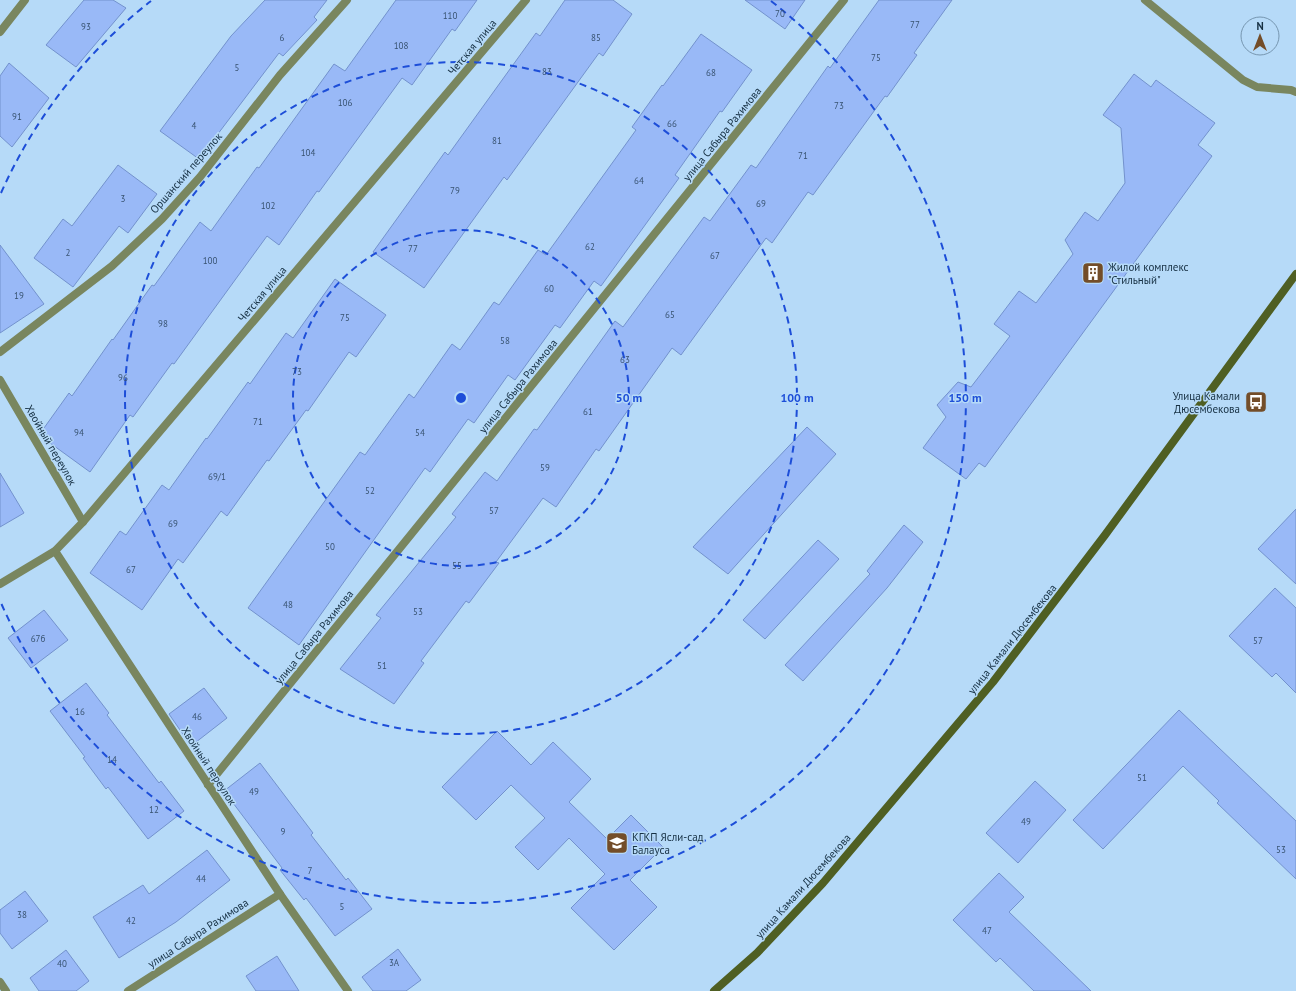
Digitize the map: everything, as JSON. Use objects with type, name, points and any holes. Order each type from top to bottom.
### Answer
[{"type":"main road","name":"улица Камали Дюсембекова","points":[[714,991],[757,953],[823,883],[993,682],[1105,535],[1296,274]]},
{"type":"street","points":[[0,32],[25,0]]},
{"type":"street","name":"Оршанский переулок","points":[[0,352],[112,266],[162,219],[200,177],[280,75],[347,0]]},
{"type":"street","name":"Четская улица","points":[[0,584],[55,551],[83,522],[526,0]]},
{"type":"street","name":"улица Сабыра Рахимова","points":[[208,785],[844,0]]},
{"type":"street","points":[[1145,0],[1243,80],[1257,86],[1291,90],[1296,92]]},
{"type":"street","name":"Хвойный переулок","points":[[0,380],[83,522]]},
{"type":"street","name":"Хвойный переулок","points":[[55,551],[280,894],[348,991]]},
{"type":"street","name":"улица Сабыра Рахимова","points":[[128,991],[280,894]]},
{"type":"street","points":[[0,982],[6,991]]},
{"type":"building","points":[[84,0],[113,0],[126,8],[76,67],[46,45]]},
{"type":"building","points":[[265,0],[327,0],[314,17],[317,20],[283,56],[279,53],[199,159],[160,131],[231,36]]},
{"type":"building","points":[[396,0],[477,0],[455,31],[452,29],[412,85],[402,78],[319,192],[317,191],[279,245],[267,236],[174,364],[172,363],[133,417],[130,415],[90,472],[39,435],[69,393],[72,396],[112,339],[113,340],[152,285],[154,286],[200,222],[211,231],[257,167],[259,168],[334,64],[345,71]]},
{"type":"building","points":[[565,0],[613,0],[632,14],[603,56],[599,53],[507,180],[504,177],[424,288],[373,252],[445,152],[448,155],[536,33],[540,36]]},
{"type":"building","points":[[745,0],[805,0],[785,29]]},
{"type":"building","points":[[879,0],[952,0],[914,53],[917,55],[887,97],[885,96],[813,195],[808,192],[772,243],[766,238],[681,355],[672,348],[599,451],[596,449],[556,507],[543,498],[496,562],[499,563],[469,603],[466,601],[421,661],[424,663],[394,704],[340,669],[381,618],[376,615],[456,517],[452,514],[485,472],[497,481],[534,429],[537,430],[615,321],[623,327],[704,217],[710,221],[751,165],[756,168],[828,66],[830,68]]},
{"type":"building","points":[[701,34],[752,70],[722,112],[720,111],[675,175],[679,178],[601,286],[594,281],[560,328],[555,325],[515,380],[508,375],[474,423],[468,419],[430,472],[425,468],[299,645],[248,608],[360,452],[365,455],[409,394],[414,398],[452,344],[460,350],[494,302],[499,305],[538,250],[546,255],[636,130],[632,127]]},
{"type":"building","points":[[9,63],[49,98],[12,147],[0,136],[0,76]]},
{"type":"building","name":"Жилой комплекс \"Стильный\"","points":[[1134,74],[1151,87],[1156,80],[1215,123],[1198,145],[1212,156],[985,467],[979,463],[966,479],[923,448],[946,417],[937,405],[958,382],[971,387],[1010,336],[994,324],[1019,291],[1036,303],[1073,254],[1065,240],[1085,212],[1098,221],[1125,183],[1121,128],[1103,115]]},
{"type":"building","points":[[118,165],[157,194],[128,233],[119,226],[73,287],[34,258],[63,219],[72,226]]},
{"type":"building","points":[[0,245],[44,304],[0,333]]},
{"type":"building","points":[[335,279],[386,315],[356,357],[349,352],[308,411],[306,410],[269,461],[267,460],[227,516],[221,511],[183,563],[178,559],[142,610],[90,573],[120,531],[126,535],[162,485],[169,490],[248,382],[250,384],[286,333],[293,338]]},
{"type":"building","points":[[807,427],[836,454],[728,574],[693,547]]},
{"type":"building","points":[[0,473],[24,513],[0,527]]},
{"type":"building","points":[[1296,509],[1296,584],[1258,549]]},
{"type":"building","points":[[904,525],[923,542],[887,588],[803,681],[785,665],[870,574],[867,571]]},
{"type":"building","points":[[818,540],[839,559],[765,639],[743,620]]},
{"type":"building","points":[[1275,588],[1296,608],[1296,693],[1276,673],[1272,677],[1229,636]]},
{"type":"building","points":[[44,610],[68,640],[31,668],[8,638]]},
{"type":"building","points":[[86,683],[109,713],[107,715],[159,783],[161,781],[184,811],[148,839],[108,787],[106,789],[83,758],[85,757],[50,711]]},
{"type":"building","points":[[204,688],[227,718],[191,746],[169,714]]},
{"type":"building","points":[[1179,710],[1296,821],[1296,879],[1217,803],[1219,801],[1183,766],[1103,849],[1073,820]]},
{"type":"building","name":"КГКП Ясли-сад Балауса","points":[[497,731],[531,765],[553,742],[591,779],[569,802],[607,839],[631,815],[663,847],[630,880],[657,907],[614,950],[571,908],[605,874],[569,838],[538,870],[515,847],[545,818],[511,785],[476,820],[442,787]]},
{"type":"building","points":[[260,763],[313,833],[311,835],[346,880],[348,878],[372,909],[335,936],[306,898],[304,900],[280,870],[282,868],[224,791]]},
{"type":"building","points":[[1035,781],[1066,810],[1018,863],[986,833]]},
{"type":"building","points":[[207,850],[230,880],[176,922],[119,958],[93,917],[143,885],[149,894]]},
{"type":"building","points":[[999,873],[1024,897],[1009,912],[1091,991],[1034,991],[1000,958],[996,962],[953,920]]},
{"type":"building","points":[[25,891],[48,921],[12,949],[0,933],[0,910]]},
{"type":"building","points":[[398,949],[421,980],[406,991],[373,991],[362,977]]},
{"type":"building","points":[[66,950],[89,981],[76,991],[39,991],[30,978]]},
{"type":"building","points":[[277,956],[299,991],[256,991],[246,976]]},
{"type":"place","name":"Жилой комплекс \"Стильный\"","points":[[1093,273]]},
{"type":"place","name":"Улица Камали Дюсембекова","points":[[1256,402]]},
{"type":"place","name":"КГКП Ясли-сад Балауса","points":[[617,843]]}]
